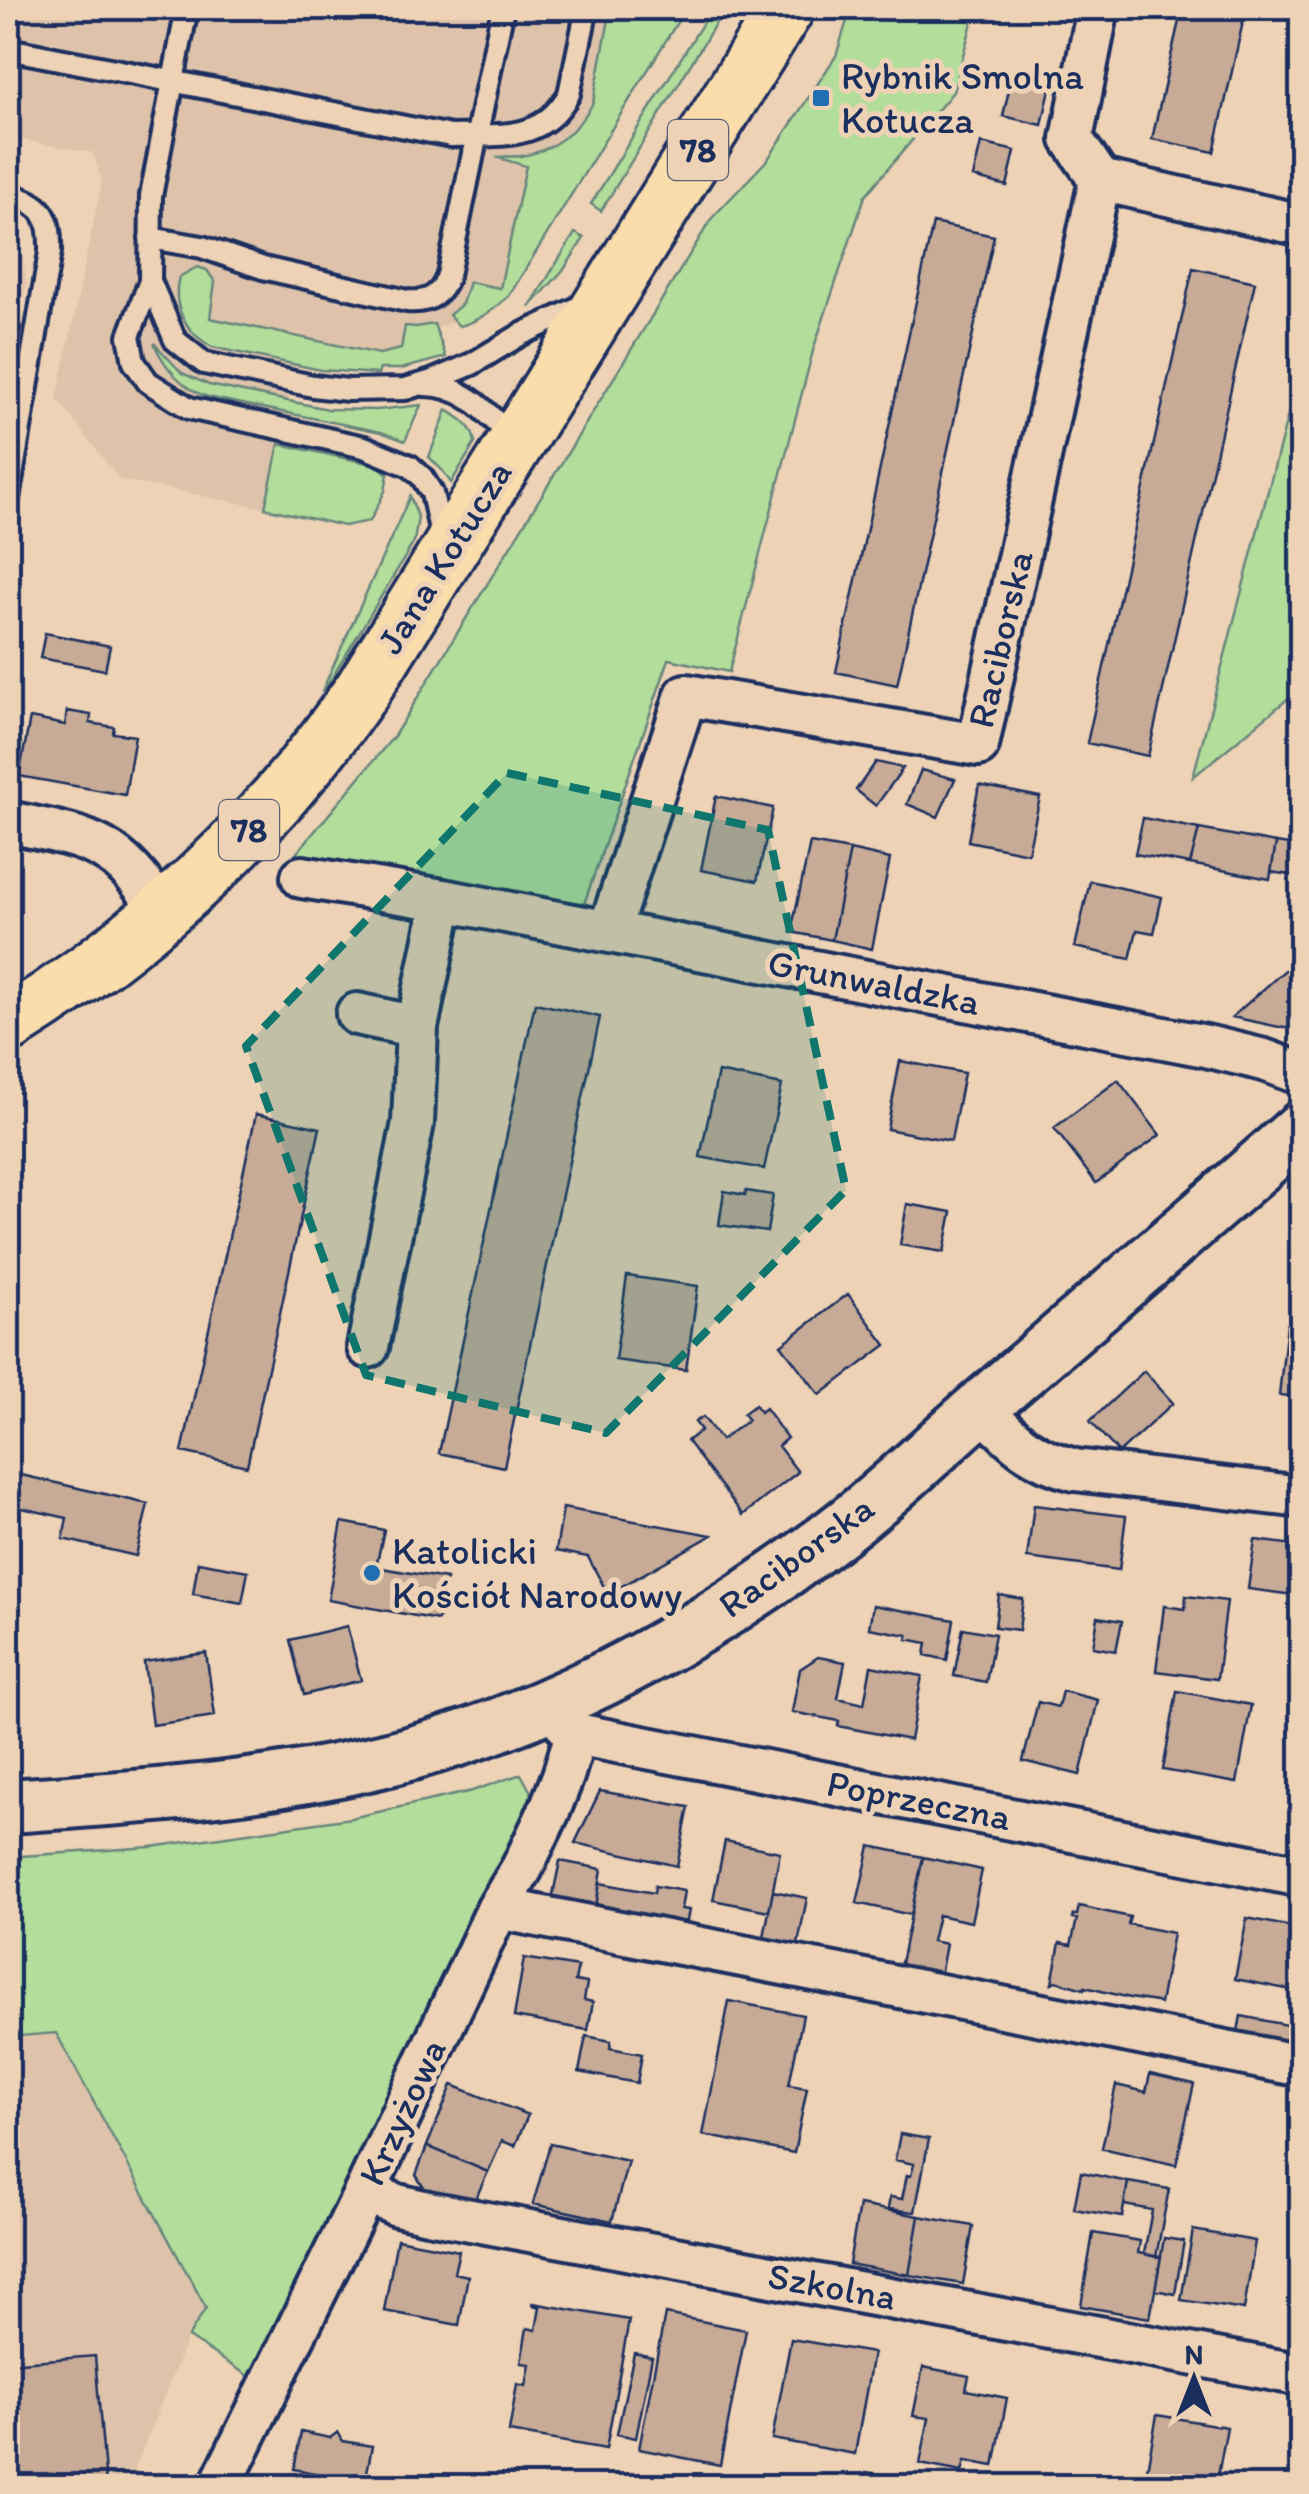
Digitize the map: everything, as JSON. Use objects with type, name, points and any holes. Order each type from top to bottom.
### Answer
[{"type":"main road","name":"Jana Kotucza","points":[[8,1024],[44,1002],[162,911],[225,856],[328,740],[786,8]]},
{"type":"street","points":[[1098,8],[1072,139],[1100,180],[1302,225]]},
{"type":"street","name":"Raciborska","points":[[609,931],[686,696],[978,746],[1100,180]]},
{"type":"street","points":[[8,822],[79,837],[104,848],[144,884],[162,911]]},
{"type":"street","name":"Grunwaldzka","points":[[302,877],[609,931],[1206,1046],[1302,1074]]},
{"type":"street","points":[[368,1348],[413,1123],[417,1027],[443,900]]},
{"type":"street","points":[[357,1014],[417,1027]]},
{"type":"street","name":"Raciborska","points":[[8,1806],[246,1786],[356,1768],[564,1718],[622,1668],[743,1598],[870,1506],[1302,1128]]},
{"type":"street","points":[[981,1408],[1026,1452],[1049,1464],[1302,1497]]},
{"type":"street","name":"Poprzeczna","points":[[564,1718],[1302,1876]]},
{"type":"street","name":"Krzyżowa","points":[[220,2486],[365,2192],[498,1908],[550,1809],[564,1776],[564,1718]]},
{"type":"street","points":[[498,1908],[1302,2066]]},
{"type":"street","name":"Szkolna","points":[[365,2192],[396,2205],[428,2212],[1302,2374]]},
{"type":"lane","points":[[187,8],[151,196],[150,282],[129,336],[134,362],[148,382],[173,400],[204,413],[364,447],[410,466],[432,493],[445,556]]},
{"type":"lane","points":[[150,238],[407,301],[426,301],[438,294],[446,282],[503,8]]},
{"type":"lane","points":[[8,49],[452,136],[524,132],[536,129],[555,115],[569,94],[588,8]]},
{"type":"lane","points":[[8,194],[35,204],[44,214],[51,236],[8,499]]},
{"type":"lane","points":[[150,282],[175,340],[208,364],[330,389],[378,391],[418,386],[472,364],[610,292]]},
{"type":"lane","points":[[418,386],[445,387],[467,395],[515,443]]},
{"type":"highlighted area","points":[[507,773],[768,830],[846,1190],[606,1433],[366,1375],[246,1046]]},
{"type":"shaded area","points":[[8,8],[620,8],[600,106],[503,288],[454,321],[410,341],[400,369],[377,371],[296,363],[265,508],[120,480],[57,399],[102,181],[93,153],[8,137]]},
{"type":"shaded area","points":[[8,222],[21,241],[26,283],[8,367]]},
{"type":"shaded area","points":[[56,2033],[206,2308],[188,2337],[128,2486],[8,2486],[8,2037]]},
{"type":"green space","points":[[611,8],[686,8],[509,296],[479,318],[459,326],[449,315],[462,304],[469,282],[500,288],[526,166],[496,157],[544,150],[580,122],[593,103]]},
{"type":"green space","points":[[712,8],[725,8],[601,211],[591,204]]},
{"type":"green space","points":[[851,8],[976,8],[953,92],[865,196],[814,347],[729,672],[669,659],[583,907],[295,855],[394,736],[712,218],[768,159],[836,56]]},
{"type":"green space","points":[[575,233],[584,238],[565,268],[529,308]]},
{"type":"green space","points":[[197,267],[207,270],[215,282],[210,318],[379,354],[401,349],[405,326],[434,324],[446,357],[401,369],[380,369],[378,374],[321,370],[212,347],[188,326],[177,298],[179,277]]},
{"type":"green space","points":[[154,343],[182,373],[209,385],[328,409],[377,410],[421,405],[405,441],[381,432],[208,397],[175,376]]},
{"type":"green space","points":[[1301,365],[1301,688],[1193,777]]},
{"type":"green space","points":[[447,410],[469,427],[475,443],[451,483],[429,457]]},
{"type":"green space","points":[[279,444],[377,465],[388,474],[385,491],[370,521],[344,526],[265,508]]},
{"type":"green space","points":[[410,496],[418,517],[414,542],[322,691]]},
{"type":"green space","points":[[521,1774],[533,1796],[375,2148],[258,2382],[188,2337],[206,2308],[56,2033],[8,2037],[8,1857],[151,1847],[351,1818],[472,1791]]},
{"type":"building","points":[[1182,8],[1246,8],[1214,152],[1152,139]]},
{"type":"building","points":[[1013,72],[1052,80],[1042,125],[1003,116]]},
{"type":"building","points":[[981,143],[1015,151],[1007,186],[973,177]]},
{"type":"building","points":[[933,223],[994,236],[897,685],[836,672]]},
{"type":"building","points":[[1193,268],[1255,282],[1148,756],[1087,743]]},
{"type":"building","points":[[45,633],[110,646],[105,670],[40,658]]},
{"type":"building","points":[[67,711],[91,715],[90,723],[114,727],[113,733],[135,736],[125,795],[19,776],[30,718],[65,725]]},
{"type":"building","points":[[876,762],[903,768],[876,806],[856,790]]},
{"type":"building","points":[[921,770],[955,779],[938,817],[907,804]]},
{"type":"building","points":[[979,785],[1040,797],[1028,853],[968,841]]},
{"type":"building","points":[[716,796],[773,808],[757,881],[701,870]]},
{"type":"building","points":[[1143,818],[1199,829],[1190,864],[1135,854]]},
{"type":"building","points":[[1199,829],[1276,843],[1270,879],[1190,864]]},
{"type":"building","points":[[810,843],[850,850],[832,940],[791,932]]},
{"type":"building","points":[[1276,843],[1302,847],[1302,877],[1271,872]]},
{"type":"building","points":[[850,850],[890,859],[872,949],[832,940]]},
{"type":"building","points":[[1090,881],[1162,897],[1154,933],[1137,930],[1130,959],[1075,947]]},
{"type":"building","points":[[1302,955],[1302,1028],[1232,1017]]},
{"type":"building","points":[[535,1003],[600,1017],[504,1467],[439,1453]]},
{"type":"building","points":[[900,1061],[964,1073],[951,1141],[887,1129]]},
{"type":"building","points":[[718,1072],[782,1085],[764,1169],[700,1157]]},
{"type":"building","points":[[1118,1080],[1160,1135],[1096,1183],[1054,1128]]},
{"type":"building","points":[[256,1114],[320,1128],[247,1466],[182,1452]]},
{"type":"building","points":[[724,1191],[773,1195],[767,1232],[719,1225]]},
{"type":"building","points":[[907,1204],[952,1212],[944,1252],[900,1245]]},
{"type":"building","points":[[627,1276],[698,1286],[686,1370],[615,1360]]},
{"type":"building","points":[[848,1294],[886,1345],[820,1395],[781,1345]]},
{"type":"building","points":[[1287,1325],[1302,1327],[1302,1397],[1279,1395]]},
{"type":"building","points":[[1144,1371],[1173,1403],[1119,1453],[1090,1421]]},
{"type":"building","points":[[755,1405],[760,1412],[765,1408],[787,1438],[778,1446],[798,1472],[743,1515],[687,1441],[701,1430],[695,1422],[703,1417],[721,1440],[748,1420],[743,1414]]},
{"type":"building","points":[[8,1472],[148,1504],[136,1556],[63,1539],[67,1518],[8,1505]]},
{"type":"building","points":[[1034,1505],[1126,1516],[1119,1570],[1027,1558]]},
{"type":"building","points":[[563,1508],[712,1535],[608,1594],[588,1557],[556,1551]]},
{"type":"building","name":"Katolicki Kościół Narodowy","points":[[342,1522],[384,1530],[376,1567],[446,1579],[438,1620],[328,1600]]},
{"type":"building","points":[[1255,1540],[1302,1546],[1302,1596],[1248,1589]]},
{"type":"building","points":[[198,1562],[248,1571],[242,1603],[193,1594]]},
{"type":"building","points":[[999,1595],[1023,1599],[1019,1630],[995,1627]]},
{"type":"building","points":[[1186,1596],[1227,1601],[1217,1679],[1156,1671],[1164,1606],[1185,1609]]},
{"type":"building","points":[[873,1605],[954,1620],[947,1660],[925,1655],[927,1643],[907,1639],[908,1635],[869,1628]]},
{"type":"building","points":[[1098,1617],[1122,1621],[1116,1651],[1093,1647]]},
{"type":"building","points":[[347,1626],[361,1680],[304,1695],[290,1640]]},
{"type":"building","points":[[963,1628],[995,1634],[986,1682],[954,1676]]},
{"type":"building","points":[[206,1653],[215,1716],[152,1725],[144,1662]]},
{"type":"building","points":[[818,1657],[845,1662],[838,1698],[864,1704],[871,1666],[922,1676],[910,1740],[838,1726],[839,1721],[792,1712],[800,1669]]},
{"type":"building","points":[[1062,1691],[1098,1700],[1080,1775],[1023,1761],[1038,1702],[1058,1707]]},
{"type":"building","points":[[1177,1691],[1251,1705],[1237,1783],[1163,1770]]},
{"type":"building","points":[[600,1791],[689,1807],[677,1866],[575,1843]]},
{"type":"building","points":[[725,1841],[780,1852],[769,1911],[713,1900]]},
{"type":"building","points":[[870,1846],[923,1857],[911,1915],[857,1903]]},
{"type":"building","points":[[923,1857],[982,1870],[971,1922],[938,1915],[932,1941],[946,1944],[939,1981],[899,1973]]},
{"type":"building","points":[[560,1861],[602,1869],[595,1912],[551,1904]]},
{"type":"building","points":[[600,1883],[654,1893],[655,1886],[684,1891],[681,1909],[689,1910],[685,1930],[595,1912]]},
{"type":"building","points":[[773,1891],[807,1898],[796,1954],[762,1947]]},
{"type":"building","points":[[1079,1906],[1130,1917],[1128,1924],[1173,1933],[1160,2004],[1052,1983],[1060,1943],[1071,1945],[1077,1919],[1072,1918]]},
{"type":"building","points":[[1247,1918],[1302,1929],[1302,1992],[1235,1979]]},
{"type":"building","points":[[524,1958],[578,1967],[575,1981],[587,1983],[584,2000],[593,2002],[588,2030],[514,2017]]},
{"type":"building","points":[[729,2001],[803,2015],[789,2085],[807,2088],[794,2153],[703,2135]]},
{"type":"building","points":[[1241,2016],[1302,2028],[1302,2059],[1235,2046]]},
{"type":"building","points":[[586,2036],[611,2041],[610,2048],[642,2054],[637,2083],[579,2072]]},
{"type":"building","points":[[1150,2074],[1194,2084],[1176,2165],[1102,2148],[1116,2085],[1146,2092]]},
{"type":"building","points":[[452,2085],[528,2115],[515,2146],[502,2141],[488,2172],[427,2146]]},
{"type":"building","points":[[900,2134],[929,2139],[915,2212],[888,2209],[890,2197],[902,2199],[907,2175],[911,2176],[914,2164],[895,2160]]},
{"type":"building","points":[[550,2144],[628,2161],[612,2221],[533,2204]]},
{"type":"building","points":[[427,2146],[488,2172],[474,2202],[427,2193],[416,2175]]},
{"type":"building","points":[[1081,2172],[1128,2182],[1122,2217],[1074,2209]]},
{"type":"building","points":[[1128,2182],[1169,2189],[1156,2257],[1144,2254],[1152,2210],[1124,2205]]},
{"type":"building","points":[[859,2205],[919,2216],[909,2275],[849,2264]]},
{"type":"building","points":[[919,2216],[973,2226],[963,2284],[909,2275]]},
{"type":"building","points":[[1193,2230],[1255,2241],[1244,2310],[1181,2300]]},
{"type":"building","points":[[1093,2233],[1140,2241],[1138,2253],[1161,2257],[1150,2318],[1081,2306]]},
{"type":"building","points":[[1164,2238],[1184,2241],[1175,2294],[1155,2290]]},
{"type":"building","points":[[397,2239],[459,2251],[454,2273],[468,2276],[459,2325],[384,2311]]},
{"type":"building","points":[[533,2303],[629,2320],[606,2449],[509,2432],[517,2384],[526,2386],[530,2364],[521,2363],[527,2328],[536,2330],[540,2307]]},
{"type":"building","points":[[665,2314],[746,2330],[720,2465],[639,2449]]},
{"type":"building","points":[[791,2339],[873,2353],[855,2454],[772,2439]]},
{"type":"building","points":[[634,2353],[652,2357],[636,2438],[617,2434]]},
{"type":"building","points":[[95,2356],[106,2486],[8,2486],[8,2363]]},
{"type":"building","points":[[923,2367],[969,2376],[966,2390],[1007,2398],[994,2466],[965,2461],[962,2472],[920,2464],[929,2418],[913,2416]]},
{"type":"building","points":[[1157,2415],[1227,2427],[1216,2486],[1144,2486]]},
{"type":"building","points":[[301,2432],[330,2438],[338,2432],[343,2441],[372,2446],[365,2483],[294,2469]]},
{"type":"building","points":[[866,2472],[896,2477],[894,2486],[863,2486]]},
{"type":"place","name":"Rybnik Smolna Kotucza","points":[[821,98]]},
{"type":"place","name":"Katolicki Kościół Narodowy","points":[[372,1573]]}]
